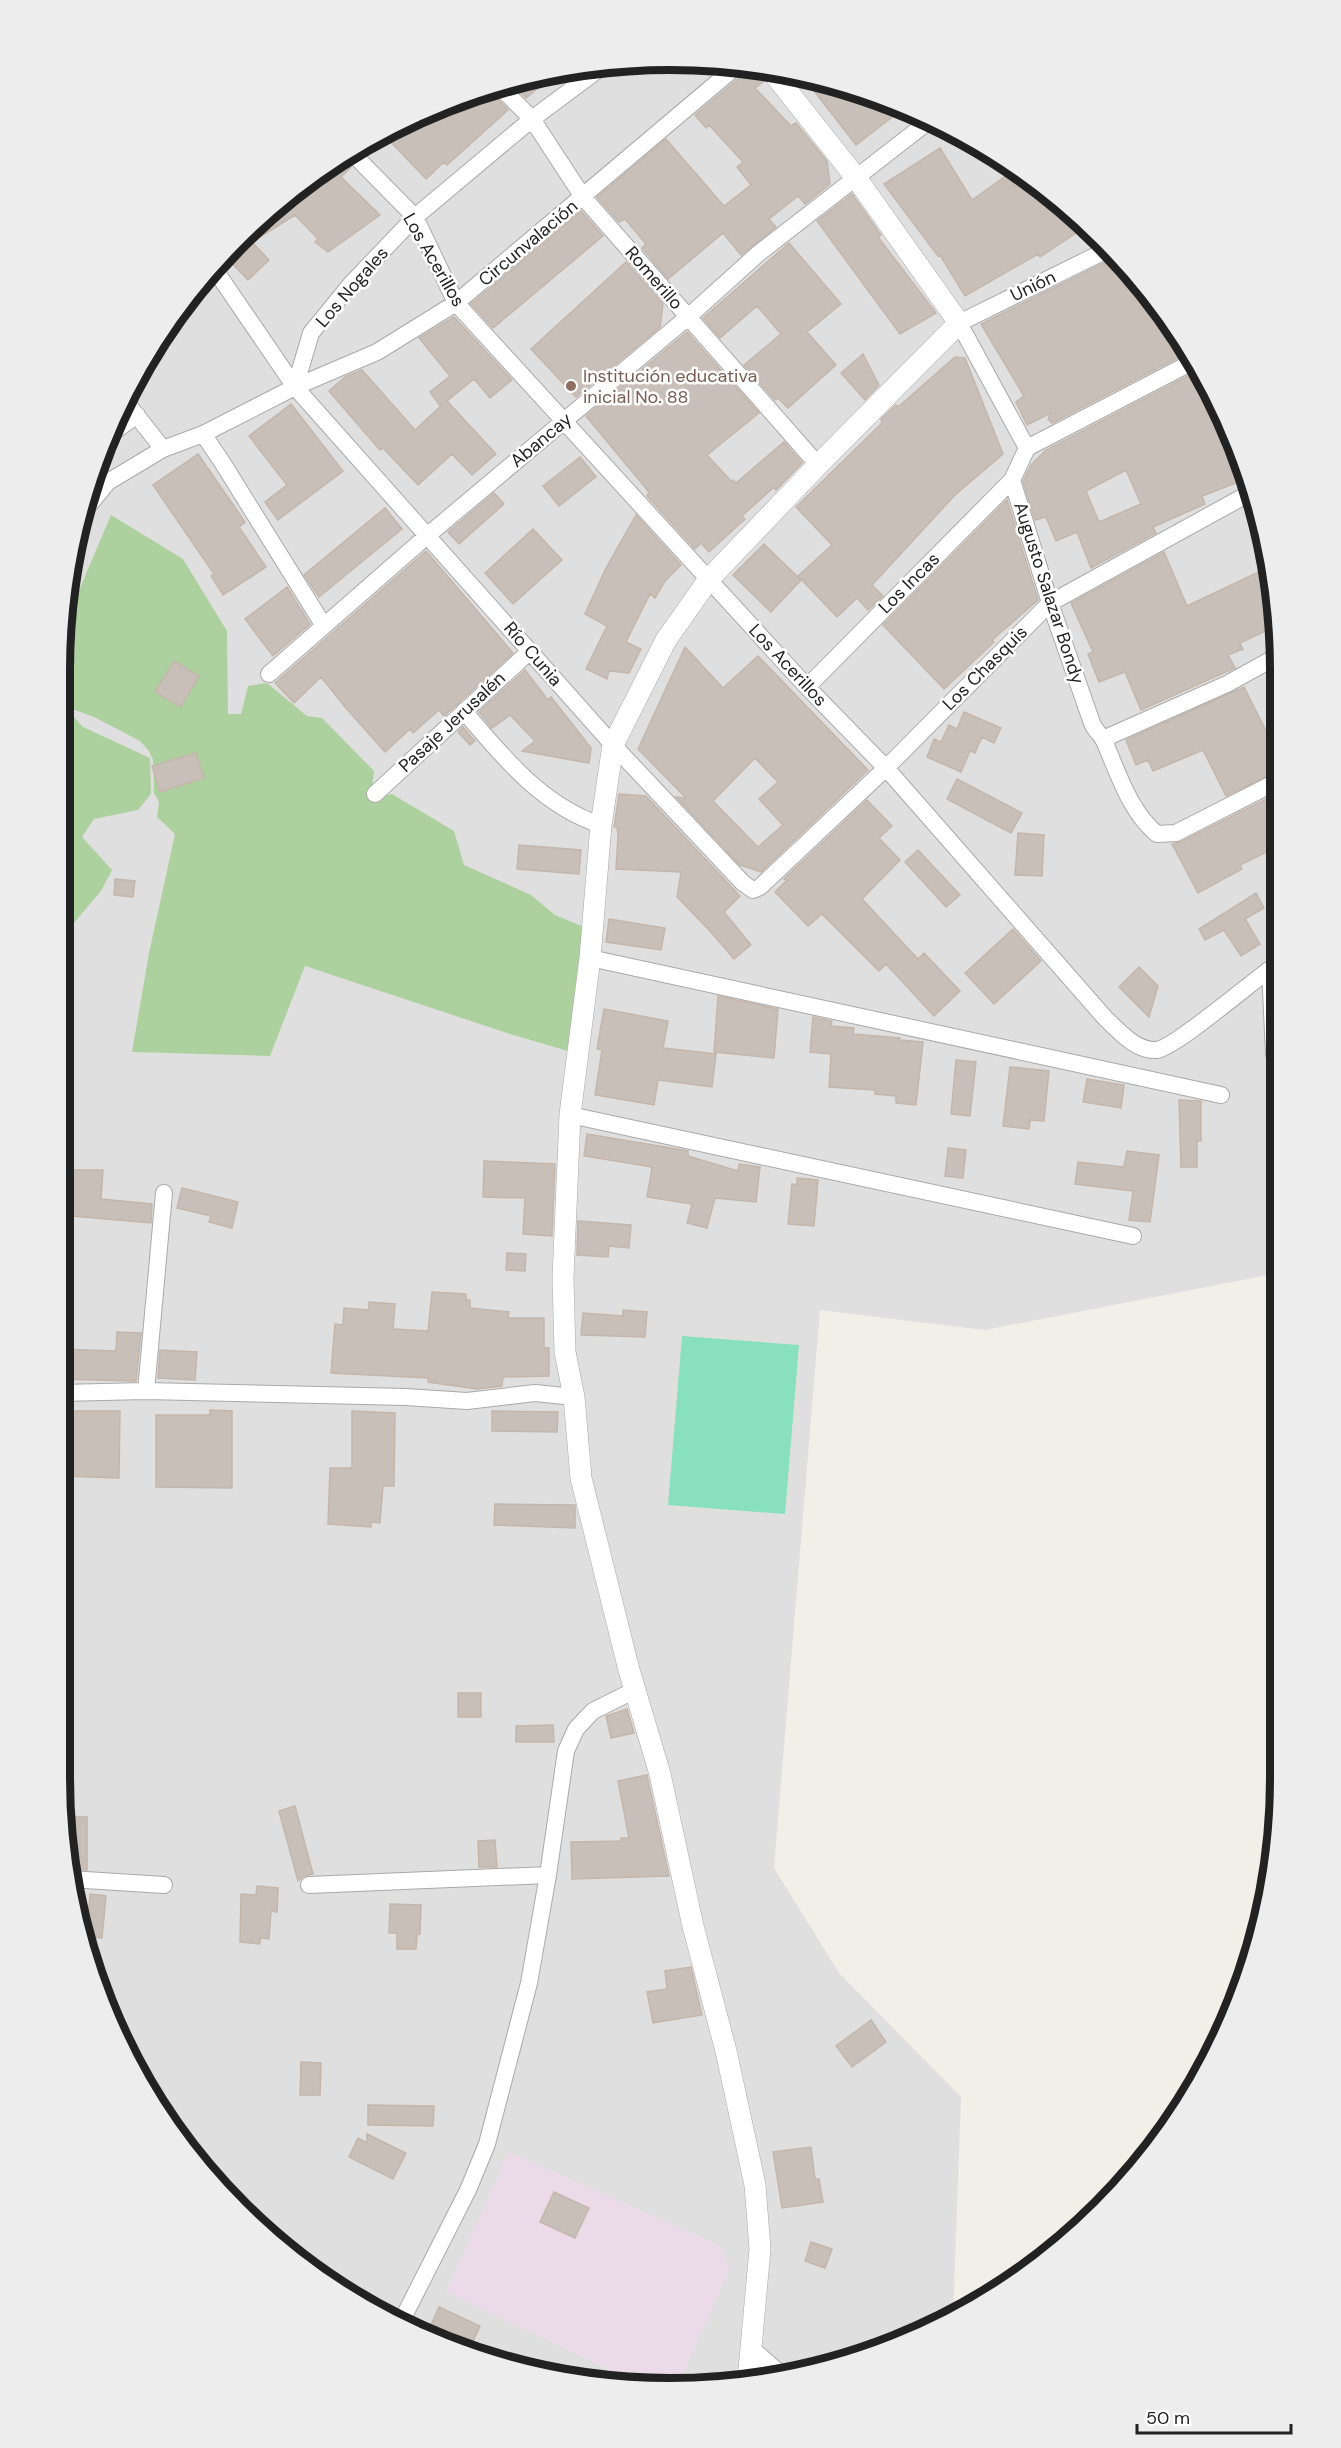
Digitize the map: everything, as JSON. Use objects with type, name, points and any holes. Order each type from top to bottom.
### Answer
[{"type":"street","name":"Circunvalación","points":[[295,387],[376,352],[456,303],[728,74]]},
{"type":"street","name":"Los Nogales","points":[[295,387],[312,333],[351,284],[415,218],[532,119],[589,76]]},
{"type":"street","points":[[779,81],[857,179],[959,323],[1027,448],[1186,365]]},
{"type":"street","name":"Romerillo","points":[[507,94],[532,119],[583,197],[818,465]]},
{"type":"street","name":"Abancay","points":[[269,674],[428,535],[688,317],[759,252],[857,179],[923,126]]},
{"type":"street","name":"Los Acerillos","points":[[358,159],[415,218],[456,303],[807,687],[886,768],[1106,1019],[1129,1040],[1144,1048],[1158,1050],[1183,1036],[1270,968]]},
{"type":"street","name":"Unión","points":[[959,323],[1101,253]]},
{"type":"street","name":"Río Cunia","points":[[219,275],[295,387],[613,746],[743,883],[753,890],[760,887],[886,768]]},
{"type":"street","points":[[749,2372],[760,2248],[755,2185],[729,2062],[693,1926],[660,1774],[635,1690],[581,1478],[574,1397],[565,1352],[563,1278],[570,1115],[590,958],[601,825],[613,746],[666,640],[709,579],[959,323]]},
{"type":"street","points":[[97,496],[108,482],[163,448],[203,434],[295,387]]},
{"type":"street","points":[[132,409],[163,448]]},
{"type":"street","points":[[203,434],[324,626]]},
{"type":"street","name":"Augusto Salazar Bondy","points":[[1027,448],[1012,480],[1050,603],[1092,723],[1103,739],[1108,755],[1140,817],[1157,834],[1176,833],[1270,785]]},
{"type":"street","name":"Los Incas","points":[[807,687],[1012,480]]},
{"type":"street","name":"Los Chasquis","points":[[886,768],[1050,603],[1245,497]]},
{"type":"street","name":"Pasaje Jerusalén","points":[[375,794],[530,651]]},
{"type":"street","points":[[1103,739],[1227,684],[1270,660]]},
{"type":"street","points":[[464,711],[502,756],[536,789],[585,820],[601,825]]},
{"type":"street","points":[[590,958],[1221,1095]]},
{"type":"street","points":[[570,1115],[1133,1236]]},
{"type":"street","points":[[146,1390],[164,1193]]},
{"type":"street","points":[[70,1393],[146,1390],[406,1397],[467,1401],[535,1393],[574,1397]]},
{"type":"street","points":[[404,2315],[468,2190],[487,2144],[528,1983],[548,1875],[566,1751],[576,1729],[593,1711],[635,1690]]},
{"type":"street","points":[[309,1885],[548,1875]]},
{"type":"street","points":[[80,1880],[164,1885]]},
{"type":"street","points":[[752,2349],[774,2368]]},
{"type":"shaded area","points":[[670,70],[710,72],[788,82],[863,102],[900,116],[936,132],[1004,172],[1036,194],[1095,246],[1147,305],[1169,337],[1209,405],[1225,441],[1239,478],[1259,553],[1269,631],[1270,670],[1270,1275],[985,1330],[820,1310],[774,1868],[839,1973],[961,2097],[953,2306],[900,2332],[863,2346],[788,2366],[749,2372],[670,2378],[592,2372],[553,2366],[478,2346],[405,2316],[370,2297],[305,2254],[246,2202],[194,2143],[151,2078],[132,2043],[102,1970],[82,1895],[72,1817],[70,1778],[70,670],[76,592],[91,515],[116,441],[151,370],[194,305],[246,246],[305,194],[337,172],[405,132],[478,102],[553,82],[631,72]]},
{"type":"shaded area","points":[[509,2152],[721,2246],[729,2270],[681,2377],[621,2375],[446,2292]]},
{"type":"green space","points":[[111,515],[183,559],[227,631],[228,714],[241,714],[248,686],[267,683],[307,716],[322,718],[374,771],[371,797],[392,794],[454,831],[464,865],[531,895],[555,915],[591,930],[578,1054],[510,1034],[305,966],[270,1056],[132,1052],[149,953],[175,834],[157,817],[159,802],[154,793],[153,760],[149,751],[140,741],[94,717],[70,708],[72,631],[77,595]]},
{"type":"green space","points":[[70,713],[83,727],[150,758],[151,794],[138,810],[94,819],[82,837],[112,870],[101,891],[70,927]]},
{"type":"green space","points":[[682,1336],[799,1345],[785,1514],[668,1505]]},
{"type":"building","points":[[742,75],[761,78],[764,81],[755,88],[791,126],[796,123],[827,161],[830,184],[805,204],[798,196],[769,219],[776,227],[741,255],[723,233],[668,279],[642,248],[646,244],[625,219],[619,222],[597,197],[666,139],[724,206],[751,185],[737,167],[743,162],[709,125],[706,128],[695,115]]},
{"type":"building","points":[[542,85],[526,98],[518,90]]},
{"type":"building","points":[[811,88],[863,102],[896,114],[856,145]]},
{"type":"building","points":[[495,97],[508,110],[447,165],[444,162],[426,179],[389,141],[441,116]]},
{"type":"building","points":[[940,148],[972,200],[1007,175],[1015,186],[1020,183],[1036,194],[1079,231],[1040,257],[1038,254],[965,296],[940,255],[938,256],[884,184]]},
{"type":"building","points":[[349,165],[351,167],[341,177],[380,215],[328,252],[315,242],[318,239],[295,215],[252,242],[269,260],[248,280],[231,262],[275,219],[305,194]]},
{"type":"building","points":[[852,194],[881,235],[878,237],[936,313],[900,334],[817,221]]},
{"type":"building","points":[[581,211],[603,236],[493,328],[471,304]]},
{"type":"building","points":[[789,243],[841,304],[807,332],[836,365],[788,408],[778,398],[775,400],[744,365],[781,334],[757,306],[720,338],[703,318]]},
{"type":"building","points":[[1109,261],[1147,305],[1181,356],[1052,423],[1048,419],[1051,413],[1027,425],[1016,402],[1024,396],[981,324]]},
{"type":"building","points":[[626,262],[663,304],[660,327],[576,397],[531,349]]},
{"type":"building","points":[[454,317],[512,380],[490,398],[474,379],[447,401],[496,454],[472,475],[452,454],[418,485],[383,448],[380,450],[329,391],[345,377],[362,370],[415,430],[444,403],[440,406],[430,392],[450,376],[419,338]]},
{"type":"building","points":[[687,332],[759,413],[707,455],[732,482],[733,480],[736,483],[784,442],[802,463],[776,490],[774,487],[742,516],[745,519],[709,552],[701,543],[695,549],[647,496],[649,492],[586,416]]},
{"type":"building","points":[[863,354],[879,385],[865,400],[841,373]]},
{"type":"building","points":[[955,357],[965,358],[1003,454],[955,495],[872,585],[883,596],[868,610],[857,598],[837,617],[798,576],[832,545],[796,507],[882,423],[881,419]]},
{"type":"building","points":[[1192,374],[1209,405],[1240,481],[1202,496],[1205,504],[1153,527],[1156,533],[1091,568],[1077,532],[1056,541],[1046,517],[1035,520],[1023,481],[1031,465],[1046,450]],"holes":[[[1126,470],[1141,504],[1099,522],[1086,491]]]},
{"type":"building","points":[[291,404],[343,471],[278,520],[265,502],[287,485],[249,436]]},
{"type":"building","points":[[198,454],[245,522],[239,527],[266,567],[223,595],[211,576],[214,574],[153,485]]},
{"type":"building","points":[[580,457],[596,477],[559,506],[543,486]]},
{"type":"building","points":[[494,493],[504,504],[459,544],[448,532]]},
{"type":"building","points":[[1007,500],[1038,600],[992,640],[994,642],[944,689],[883,625]]},
{"type":"building","points":[[385,508],[402,529],[319,597],[304,575]]},
{"type":"building","points":[[636,515],[681,565],[665,581],[655,598],[650,594],[626,642],[641,649],[629,673],[609,671],[607,679],[586,669],[607,626],[585,614],[606,568]]},
{"type":"building","points":[[533,529],[562,560],[513,604],[485,573]]},
{"type":"building","points":[[764,544],[801,580],[771,612],[733,575]]},
{"type":"building","points":[[426,551],[513,653],[444,716],[439,710],[413,733],[410,729],[385,752],[321,677],[294,703],[275,683]]},
{"type":"building","points":[[1164,552],[1187,606],[1262,570],[1269,629],[1240,643],[1243,649],[1228,655],[1235,668],[1141,710],[1125,672],[1099,682],[1088,654],[1093,652],[1071,603]]},
{"type":"building","points":[[287,587],[310,624],[273,656],[245,619]]},
{"type":"building","points":[[685,647],[723,688],[758,656],[868,770],[761,872],[740,865],[676,797],[686,798],[638,749]],"holes":[[[755,758],[778,782],[759,799],[783,825],[758,847],[713,801]]]},
{"type":"building","points":[[174,661],[199,676],[181,707],[155,692]]},
{"type":"building","points":[[525,670],[548,700],[551,697],[591,748],[589,763],[522,751],[535,741],[510,715],[492,728],[479,712]]},
{"type":"building","points":[[1244,687],[1270,739],[1270,775],[1226,796],[1203,750],[1153,771],[1148,760],[1136,765],[1126,740]]},
{"type":"building","points":[[964,712],[1001,728],[994,743],[982,737],[975,753],[970,751],[961,772],[927,757],[934,739],[941,742],[949,725],[957,729]]},
{"type":"building","points":[[463,727],[475,741],[470,745],[458,732]]},
{"type":"building","points":[[196,753],[204,778],[160,792],[152,766]]},
{"type":"building","points":[[957,779],[1022,813],[1011,833],[947,799]]},
{"type":"building","points":[[619,794],[646,796],[740,896],[724,912],[751,945],[734,959],[677,897],[681,872],[616,869],[618,836],[617,827],[614,827]]},
{"type":"building","points":[[1270,797],[1270,850],[1240,865],[1242,869],[1198,893],[1172,844],[1181,842]]},
{"type":"building","points":[[867,800],[892,826],[879,838],[900,860],[862,899],[918,959],[924,953],[960,991],[934,1016],[886,964],[879,971],[822,914],[808,926],[775,892],[787,880],[784,879]]},
{"type":"building","points":[[1018,833],[1044,835],[1042,876],[1015,875]]},
{"type":"building","points":[[519,845],[581,850],[579,874],[517,869]]},
{"type":"building","points":[[918,850],[960,895],[946,907],[905,862]]},
{"type":"building","points":[[115,879],[135,881],[133,897],[114,895]]},
{"type":"building","points":[[1256,893],[1264,908],[1245,919],[1260,944],[1241,956],[1224,930],[1205,940],[1199,929]]},
{"type":"building","points":[[609,919],[665,928],[661,950],[606,942]]},
{"type":"building","points":[[1013,929],[1041,961],[994,1004],[965,973]]},
{"type":"building","points":[[1139,967],[1158,986],[1149,1017],[1119,987]]},
{"type":"building","points":[[718,996],[778,1009],[774,1058],[714,1052]]},
{"type":"building","points":[[604,1009],[668,1021],[663,1048],[716,1054],[712,1087],[658,1080],[654,1105],[595,1095],[602,1050],[597,1049]]},
{"type":"building","points":[[813,1017],[832,1021],[831,1026],[854,1028],[853,1034],[923,1042],[916,1105],[896,1103],[896,1096],[875,1094],[875,1090],[829,1087],[831,1054],[810,1052]]},
{"type":"building","points":[[956,1060],[976,1062],[970,1116],[951,1114]]},
{"type":"building","points":[[1010,1067],[1049,1071],[1044,1121],[1030,1120],[1029,1129],[1003,1126]]},
{"type":"building","points":[[1087,1079],[1124,1085],[1121,1108],[1083,1102]]},
{"type":"building","points":[[1179,1100],[1201,1101],[1201,1141],[1197,1141],[1197,1167],[1181,1167]]},
{"type":"building","points":[[587,1134],[688,1151],[688,1156],[738,1171],[739,1164],[760,1167],[756,1202],[715,1198],[707,1228],[687,1223],[692,1204],[647,1197],[652,1167],[584,1156]]},
{"type":"building","points":[[948,1148],[966,1150],[963,1178],[945,1176]]},
{"type":"building","points":[[1127,1151],[1159,1155],[1150,1222],[1129,1220],[1133,1191],[1075,1184],[1078,1162],[1124,1167]]},
{"type":"building","points":[[484,1161],[555,1164],[552,1236],[523,1234],[525,1198],[483,1197]]},
{"type":"building","points":[[70,1170],[103,1170],[101,1199],[152,1204],[151,1223],[70,1216]]},
{"type":"building","points":[[797,1178],[818,1180],[814,1226],[788,1224],[792,1184],[797,1185]]},
{"type":"building","points":[[182,1188],[238,1202],[232,1228],[209,1222],[211,1216],[177,1208]]},
{"type":"building","points":[[578,1221],[631,1225],[629,1248],[609,1246],[608,1257],[577,1255]]},
{"type":"building","points":[[507,1253],[526,1254],[525,1271],[506,1270]]},
{"type":"building","points":[[432,1292],[466,1294],[466,1300],[470,1300],[470,1308],[509,1312],[508,1318],[544,1318],[544,1348],[549,1348],[549,1376],[503,1377],[502,1386],[477,1389],[428,1382],[428,1378],[331,1373],[335,1324],[343,1325],[344,1308],[369,1310],[369,1302],[395,1304],[393,1329],[428,1331]]},
{"type":"building","points":[[623,1310],[647,1312],[645,1337],[581,1335],[583,1313],[623,1316]]},
{"type":"building","points":[[117,1332],[141,1333],[136,1381],[70,1379],[70,1349],[116,1351]]},
{"type":"building","points":[[160,1350],[197,1352],[195,1380],[158,1378]]},
{"type":"building","points":[[210,1410],[232,1411],[232,1488],[156,1487],[156,1415],[210,1415]]},
{"type":"building","points":[[70,1411],[120,1411],[119,1478],[70,1476]]},
{"type":"building","points":[[352,1411],[395,1413],[394,1486],[383,1486],[380,1523],[371,1522],[371,1527],[328,1524],[330,1468],[352,1468]]},
{"type":"building","points":[[492,1411],[558,1412],[557,1432],[492,1431]]},
{"type":"building","points":[[495,1504],[575,1505],[575,1528],[494,1525]]},
{"type":"building","points":[[458,1693],[481,1693],[481,1717],[458,1717]]},
{"type":"building","points":[[627,1709],[634,1733],[611,1738],[606,1716]]},
{"type":"building","points":[[553,1725],[554,1742],[516,1742],[516,1726]]},
{"type":"building","points":[[647,1775],[669,1876],[572,1879],[571,1842],[621,1841],[621,1838],[629,1838],[618,1781]]},
{"type":"building","points":[[295,1806],[313,1874],[304,1876],[298,1881],[279,1811]]},
{"type":"building","points":[[72,1817],[87,1817],[87,1870],[78,1870]]},
{"type":"building","points":[[495,1840],[497,1867],[479,1867],[478,1841]]},
{"type":"building","points":[[257,1886],[278,1888],[277,1912],[271,1911],[269,1939],[260,1938],[260,1944],[240,1942],[241,1894],[256,1895]]},
{"type":"building","points":[[90,1894],[106,1896],[102,1938],[92,1937],[85,1907],[89,1907]]},
{"type":"building","points":[[390,1904],[421,1905],[420,1934],[417,1934],[416,1949],[397,1949],[397,1933],[389,1933]]},
{"type":"building","points":[[691,1967],[702,2015],[653,2023],[647,1992],[667,1989],[665,1971]]},
{"type":"building","points":[[871,2020],[886,2042],[852,2067],[836,2046]]},
{"type":"building","points":[[301,2062],[321,2063],[320,2095],[300,2095]]},
{"type":"building","points":[[368,2105],[434,2106],[433,2126],[368,2125]]},
{"type":"building","points":[[367,2134],[406,2153],[393,2179],[349,2157],[358,2138],[367,2143]]},
{"type":"building","points":[[811,2147],[815,2179],[819,2179],[823,2202],[782,2208],[773,2152]]},
{"type":"building","points":[[554,2192],[589,2208],[575,2238],[540,2222]]},
{"type":"building","points":[[811,2242],[832,2249],[825,2268],[805,2261]]},
{"type":"building","points":[[439,2307],[480,2326],[472,2344],[430,2327]]},
{"type":"place","name":"Institución educativa inicial No. 88","points":[[571,386]]}]
